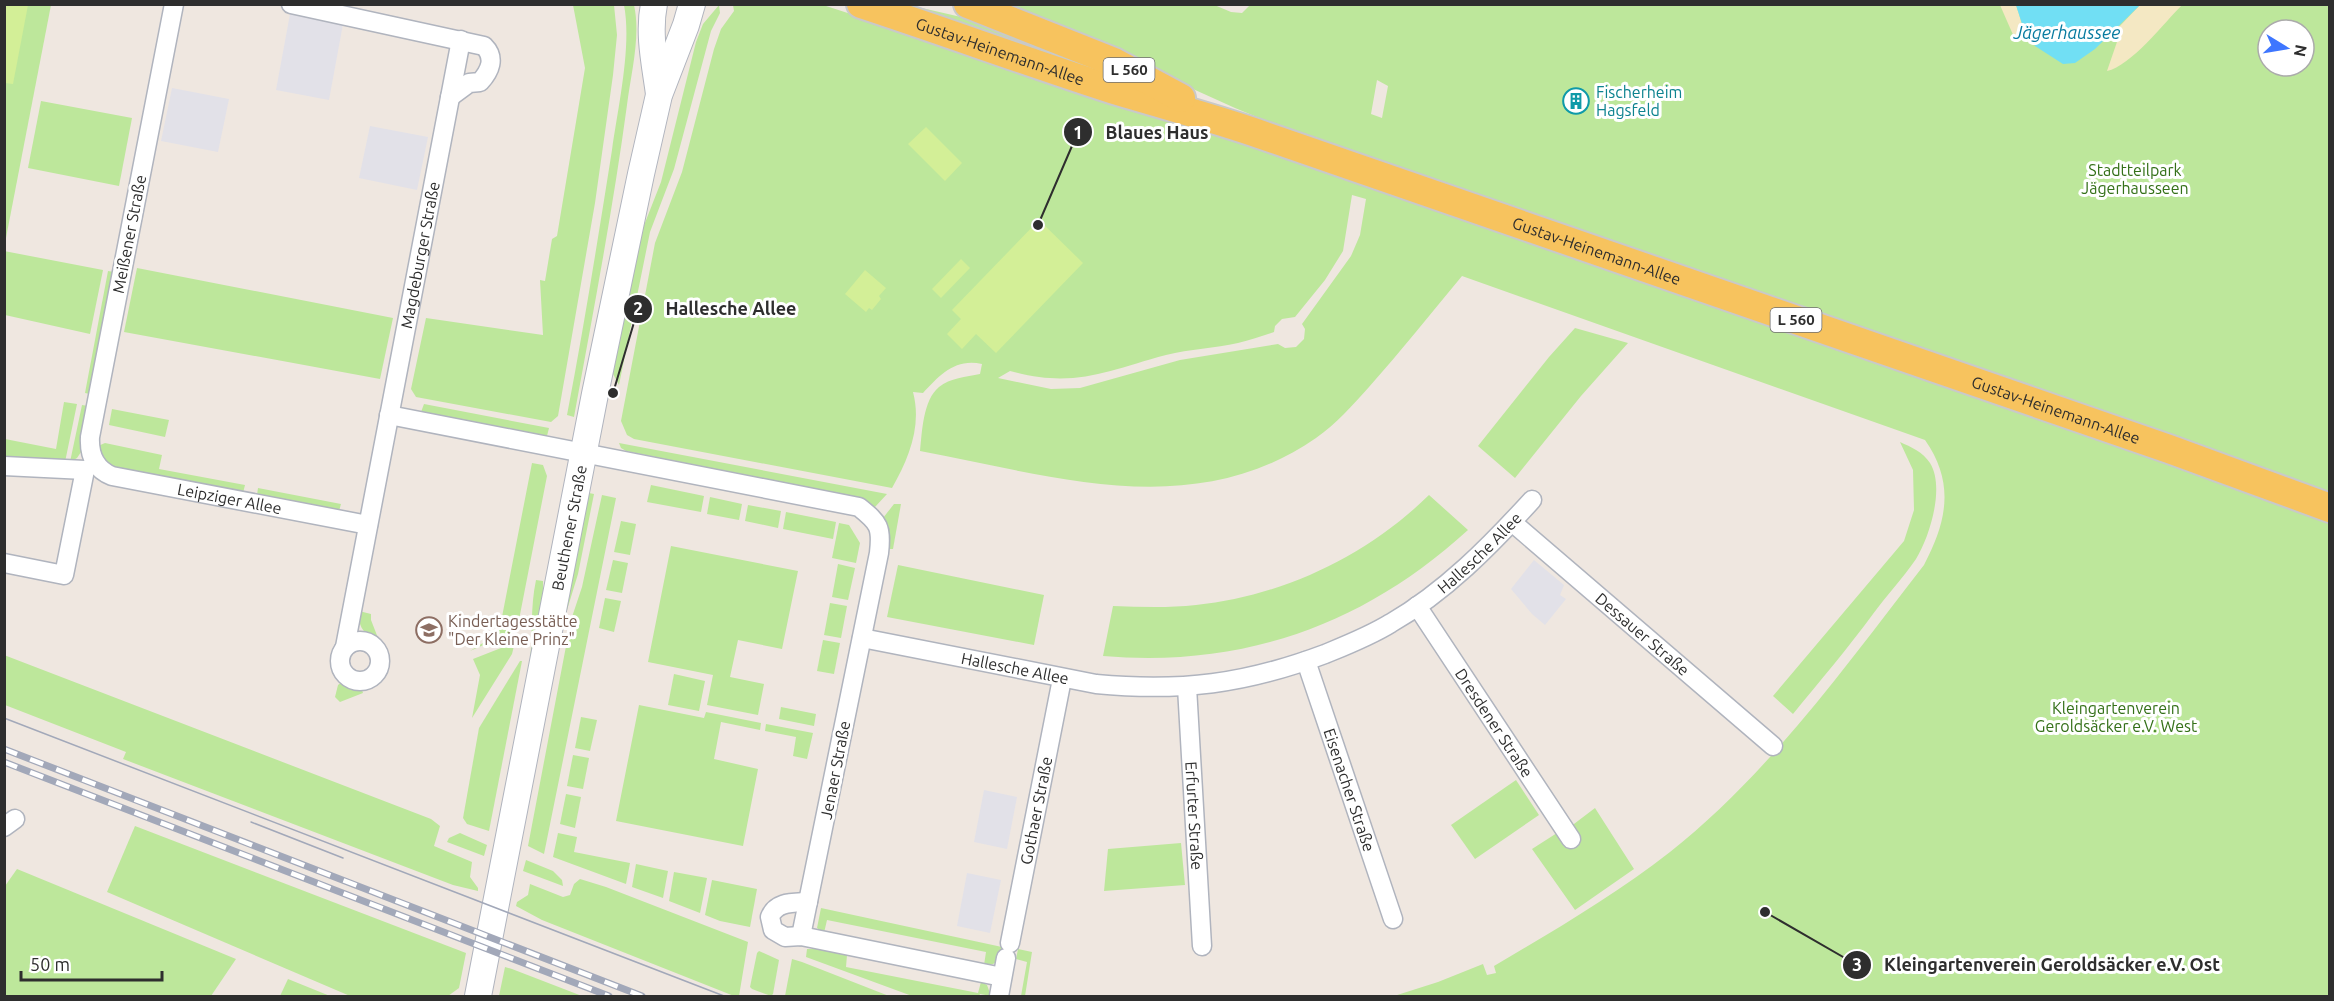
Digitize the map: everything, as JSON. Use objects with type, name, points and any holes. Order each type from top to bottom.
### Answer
[{"type":"main road","points":[[689,15],[707,4]]},
{"type":"main road","name":"Gustav-Heinemann-Allee","points":[[861,4],[1117,91],[1172,108],[1205,115],[2330,508]]},
{"type":"main road","name":"L 560","points":[[968,4],[1114,62],[1175,93],[1205,115]]},
{"type":"main road","name":"Beuthener Straße","points":[[650,9],[659,95]]},
{"type":"main road","name":"Beuthener Straße","points":[[478,996],[609,320],[659,95],[689,15]]},
{"type":"street","name":"Meißener Straße","points":[[4,563],[64,575],[89,466],[90,437],[174,4]]},
{"type":"street","points":[[291,4],[484,46],[490,52],[491,63],[488,74],[480,82],[469,83],[450,97]]},
{"type":"street","name":"Magdeburger Straße","points":[[345,647],[461,40]]},
{"type":"street","points":[[389,415],[859,507],[874,518],[881,532],[862,638]]},
{"type":"street","name":"Leipziger Allee","points":[[4,466],[89,466],[112,476],[368,525]]},
{"type":"street","name":"Hallesche Allee","points":[[862,638],[1062,679],[1128,687],[1187,687],[1248,678],[1306,661],[1367,636],[1417,606],[1467,567],[1532,500]]},
{"type":"street","name":"Dessauer Straße","points":[[1512,522],[1773,746]]},
{"type":"street","name":"Dresdener Straße","points":[[1417,606],[1571,839]]},
{"type":"street","name":"Jenaer Straße","points":[[801,936],[862,638]]},
{"type":"street","name":"Eisenacher Straße","points":[[1306,661],[1393,919]]},
{"type":"street","name":"Gothaer Straße","points":[[999,996],[1062,679]]},
{"type":"street","name":"Erfurter Straße","points":[[1187,687],[1202,945]]},
{"type":"street","points":[[808,902],[780,906],[771,913],[771,926],[780,935],[801,936],[1002,978]]},
{"type":"shaded area","points":[[290,14],[343,24],[329,100],[276,90]]},
{"type":"shaded area","points":[[172,88],[229,99],[218,152],[161,141]]},
{"type":"shaded area","points":[[370,126],[428,137],[417,190],[359,178]]},
{"type":"shaded area","points":[[1534,560],[1564,585],[1560,595],[1566,599],[1545,625],[1532,614],[1511,589]]},
{"type":"shaded area","points":[[984,790],[1017,797],[1007,849],[974,842]]},
{"type":"shaded area","points":[[967,873],[1001,880],[990,933],[957,926]]},
{"type":"green space","name":"Stadtteilpark Jägerhausseen","points":[[1212,4],[1231,12],[1242,13],[1251,4],[2329,5],[2329,493],[1643,251],[1293,132],[1007,5]],"holes":[[[1377,80],[1388,86],[1382,118],[1371,114]]]},
{"type":"green space","points":[[4,5],[51,5],[5,243],[4,243]]},
{"type":"green space","points":[[4,5],[28,5],[13,84],[5,83]]},
{"type":"green space","points":[[573,5],[614,5],[617,35],[595,203],[558,416],[551,422],[416,397],[411,389],[426,318],[543,335],[540,280],[545,281],[552,239],[557,236],[585,68]]},
{"type":"green space","points":[[624,5],[634,5],[635,55],[609,222],[574,417],[567,415],[591,282],[623,77],[626,39]]},
{"type":"green space","points":[[719,5],[720,13],[711,31],[674,169],[650,232],[619,385],[613,374],[641,233],[661,182],[696,42],[703,24]]},
{"type":"green space","name":"Kleingartenverein Geroldsäcker e.V. West","points":[[733,5],[823,5],[1356,178],[2329,518],[2329,996],[1394,996],[1483,964],[1487,975],[1496,973],[1494,966],[1584,912],[1649,868],[1706,821],[1741,788],[1774,753],[1836,679],[1924,565],[1938,533],[1944,502],[1941,471],[1925,440],[1462,276],[1381,373],[1330,427],[1316,438],[1269,464],[1222,479],[1172,486],[1122,486],[1072,480],[920,451],[926,408],[934,393],[948,382],[980,374],[982,364],[972,363],[964,363],[949,370],[923,393],[913,392],[915,429],[904,465],[892,488],[634,439],[627,435],[621,421],[655,243],[682,172],[714,49],[721,29],[734,11]],"holes":[[[1352,195],[1366,199],[1360,235],[1351,256],[1302,324],[1305,329],[1304,339],[1296,347],[1285,348],[1278,344],[1180,360],[1080,388],[1051,389],[998,378],[1010,371],[1053,378],[1090,376],[1166,355],[1238,343],[1274,332],[1275,326],[1282,319],[1295,317],[1325,280],[1343,251]]]},
{"type":"green space","points":[[894,5],[909,5],[974,20],[1138,85]]},
{"type":"green space","points":[[41,101],[132,118],[119,186],[28,168]]},
{"type":"green space","points":[[926,127],[962,163],[945,181],[908,144]]},
{"type":"green space","points":[[1039,220],[1083,263],[996,353],[976,334],[962,349],[947,334],[961,319],[952,310]]},
{"type":"green space","points":[[4,251],[103,270],[90,334],[5,315]]},
{"type":"green space","points":[[961,259],[970,268],[941,298],[932,289]]},
{"type":"green space","points":[[137,268],[393,318],[380,379],[124,332]]},
{"type":"green space","points":[[865,270],[886,288],[872,310],[869,308],[866,312],[845,294]]},
{"type":"green space","points":[[108,271],[114,272],[90,394],[85,393]]},
{"type":"green space","points":[[1575,328],[1628,343],[1581,396],[1515,478],[1478,446]]},
{"type":"green space","points":[[64,402],[77,404],[65,462],[5,459],[5,439],[56,449]]},
{"type":"green space","points":[[424,404],[549,428],[547,436],[421,412]]},
{"type":"green space","points":[[82,405],[88,406],[81,452],[70,462]]},
{"type":"green space","points":[[112,409],[169,420],[165,437],[109,425]]},
{"type":"green space","points":[[1900,442],[1924,456],[1934,473],[1936,498],[1926,538],[1911,566],[1793,714],[1773,696],[1904,541],[1914,510],[1913,470]]},
{"type":"green space","points":[[105,443],[162,455],[159,469],[245,485],[243,493],[113,468],[104,463],[98,446]]},
{"type":"green space","points":[[619,443],[887,494],[875,507],[859,498],[626,451]]},
{"type":"green space","points":[[532,463],[543,465],[547,476],[517,630],[470,651],[494,636],[501,622]]},
{"type":"green space","points":[[651,485],[704,496],[701,512],[647,502]]},
{"type":"green space","points":[[258,488],[341,504],[339,511],[257,495]]},
{"type":"green space","points":[[589,493],[594,494],[578,574],[560,633],[564,607],[572,582]]},
{"type":"green space","points":[[602,495],[616,498],[544,854],[528,846],[571,620],[582,587]]},
{"type":"green space","points":[[1429,495],[1468,530],[1428,563],[1387,591],[1344,615],[1299,633],[1253,646],[1204,655],[1155,658],[1103,656],[1113,606],[1196,605],[1260,593],[1292,582],[1322,570],[1379,537]]},
{"type":"green space","points":[[710,497],[742,504],[739,520],[707,514]]},
{"type":"green space","points":[[894,504],[901,504],[893,549],[888,549],[883,518]]},
{"type":"green space","points":[[748,505],[781,511],[778,528],[745,521]]},
{"type":"green space","points":[[786,512],[836,522],[833,539],[783,529]]},
{"type":"green space","points":[[621,521],[636,524],[630,555],[614,552]]},
{"type":"green space","points":[[839,523],[849,525],[860,543],[856,563],[832,558]]},
{"type":"green space","points":[[671,546],[798,571],[782,649],[738,640],[730,677],[764,684],[758,715],[707,705],[713,675],[648,662]]},
{"type":"green space","points":[[613,560],[628,563],[622,593],[606,590]]},
{"type":"green space","points":[[838,564],[855,568],[848,600],[832,597]]},
{"type":"green space","points":[[898,565],[1044,595],[1034,645],[887,617]]},
{"type":"green space","points":[[536,580],[543,581],[543,601],[532,661],[530,661],[533,601]]},
{"type":"green space","points":[[605,598],[621,601],[614,632],[599,628]]},
{"type":"green space","points":[[830,603],[847,606],[841,638],[824,635]]},
{"type":"green space","points":[[359,611],[371,614],[378,638],[374,639],[366,634],[360,624]]},
{"type":"green space","points":[[823,640],[840,643],[834,674],[817,671]]},
{"type":"green space","points":[[511,644],[514,646],[512,654],[472,718],[480,675],[473,659]]},
{"type":"green space","points":[[4,655],[431,819],[440,826],[434,846],[472,862],[470,877],[478,891],[453,885],[123,759],[126,752],[5,705]]},
{"type":"green space","points":[[522,661],[489,831],[467,824],[463,818],[479,728]]},
{"type":"green space","points":[[674,674],[705,681],[699,711],[668,705]]},
{"type":"green space","points":[[343,681],[361,687],[363,693],[340,702],[335,697],[338,685]]},
{"type":"green space","points":[[639,705],[704,718],[706,712],[761,723],[760,730],[721,722],[714,759],[758,769],[743,846],[616,821]]},
{"type":"green space","points":[[781,707],[816,714],[814,726],[779,719]]},
{"type":"green space","points":[[581,717],[597,720],[590,751],[575,748]]},
{"type":"green space","points":[[766,724],[813,733],[807,759],[793,756],[796,737],[765,731]]},
{"type":"green space","points":[[573,755],[589,758],[583,789],[567,786]]},
{"type":"green space","points":[[1516,780],[1539,815],[1475,859],[1451,825]]},
{"type":"green space","points":[[566,794],[581,797],[575,828],[560,824]]},
{"type":"green space","points":[[1595,808],[1634,869],[1575,910],[1532,849],[1557,833],[1567,846],[1570,827]]},
{"type":"green space","points":[[135,826],[466,953],[459,988],[448,996],[350,996],[107,892]]},
{"type":"green space","points":[[460,833],[487,845],[484,856],[447,842],[449,838]]},
{"type":"green space","points":[[558,833],[577,837],[574,852],[630,863],[626,884],[553,857]]},
{"type":"green space","points":[[1181,843],[1185,885],[1104,891],[1108,849]]},
{"type":"green space","points":[[526,860],[553,871],[562,880],[563,886],[523,871]]},
{"type":"green space","points":[[636,864],[668,871],[663,898],[632,887]]},
{"type":"green space","points":[[17,869],[236,959],[211,996],[5,996],[5,886]]},
{"type":"green space","points":[[674,872],[707,878],[700,913],[669,901]]},
{"type":"green space","points":[[580,879],[748,942],[739,996],[542,920],[516,906],[517,902],[528,895],[530,884],[563,897],[570,895],[574,884]]},
{"type":"green space","points":[[712,880],[757,889],[750,927],[720,921],[705,915]]},
{"type":"green space","points":[[821,908],[1002,947],[998,961],[984,965],[986,952],[827,920],[824,933],[817,928]]},
{"type":"green space","points":[[807,949],[821,949],[847,955],[846,967],[978,993],[981,982],[987,985],[991,996],[980,994],[979,996],[912,996],[806,957]]},
{"type":"green space","points":[[1018,949],[1032,952],[1025,996],[1021,996],[1027,962],[1016,959]]},
{"type":"green space","points":[[759,951],[779,960],[771,996],[750,987]]},
{"type":"green space","points":[[792,959],[802,962],[889,996],[785,996]]},
{"type":"green space","points":[[505,967],[512,969],[582,996],[499,996]]},
{"type":"green space","points":[[288,979],[330,996],[280,996]]},
{"type":"sand","points":[[2000,5],[2016,5],[2023,27],[2014,37]]},
{"type":"sand","points":[[2140,5],[2182,5],[2137,53],[2107,71],[2118,39],[2118,28]]},
{"type":"water","name":"Jägerhaussee","points":[[2016,4],[2140,5],[2095,49],[2075,63],[2063,64],[2035,46],[2023,27]]},
{"type":"tram line","points":[[4,718],[724,996]]},
{"type":"tram line","points":[[251,822],[343,858]]},
{"type":"railway","points":[[4,749],[642,996]]},
{"type":"railway","points":[[4,762],[609,996]]},
{"type":"place","name":"Fischerheim Hagsfeld","points":[[1576,101]]},
{"type":"place","name":"Blaues Haus","points":[[1038,225]]},
{"type":"place","name":"Hallesche Allee","points":[[613,393]]},
{"type":"place","name":"Kindertagesstätte \"Der Kleine Prinz\"","points":[[429,630]]},
{"type":"place","name":"Kleingartenverein Geroldsäcker e.V. Ost","points":[[1765,912]]}]
